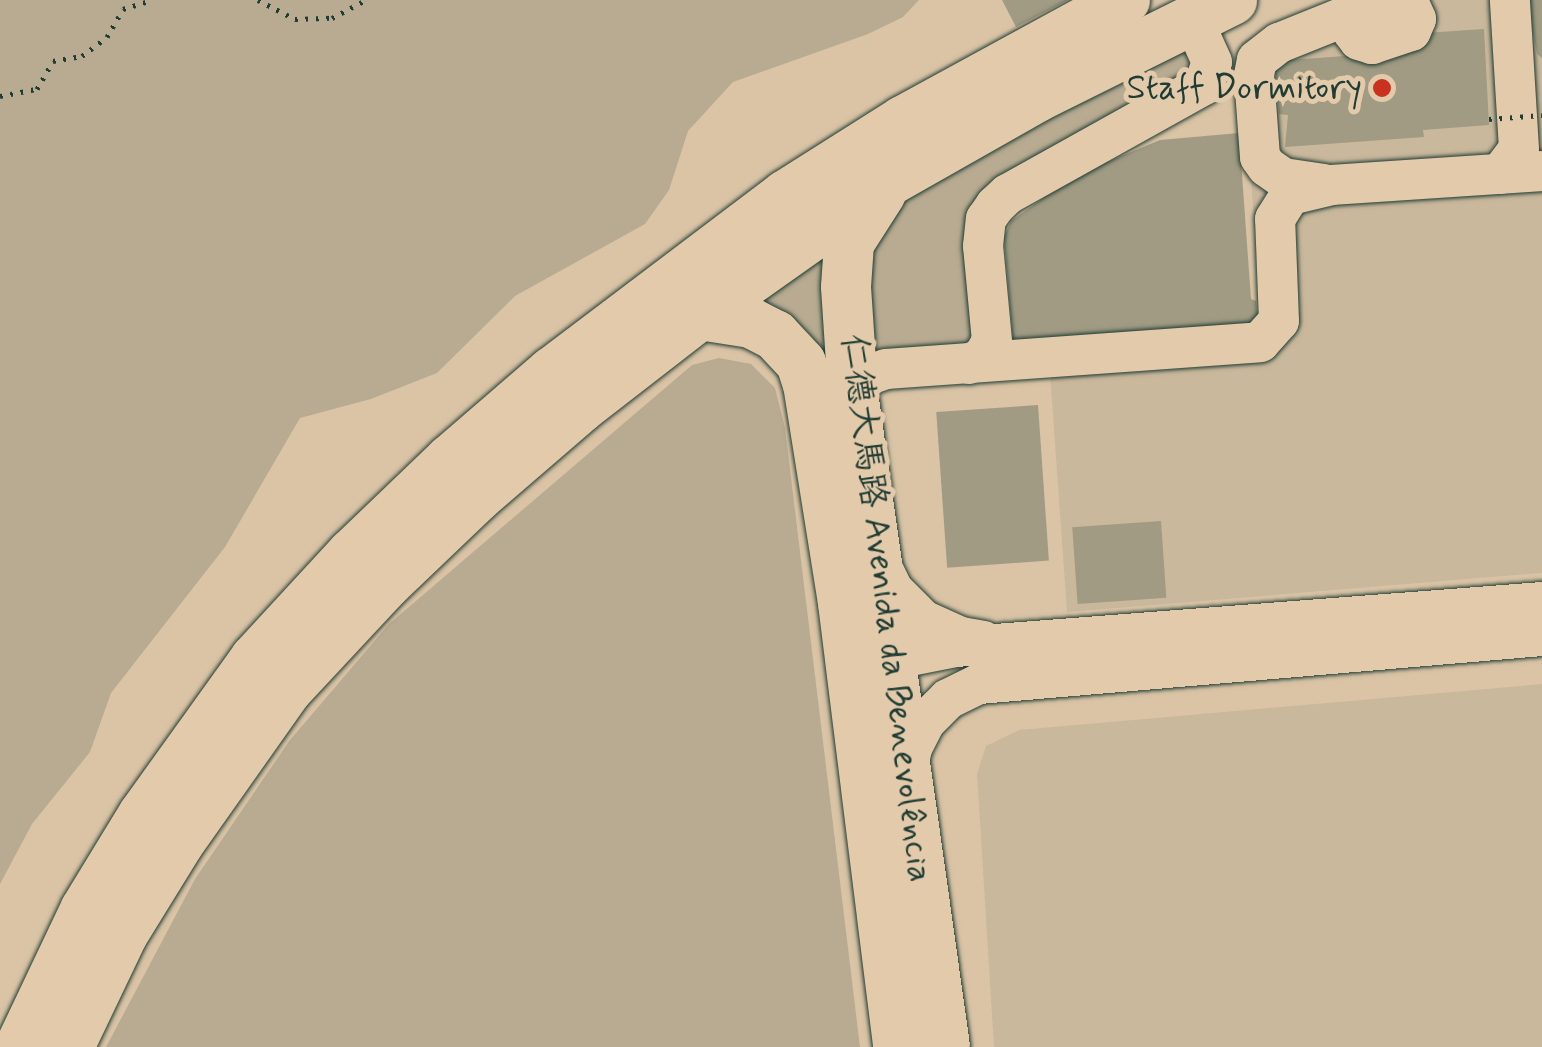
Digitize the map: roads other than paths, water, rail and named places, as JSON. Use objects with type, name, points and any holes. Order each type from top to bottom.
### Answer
[{"type":"main road","points":[[20,1047],[85,910],[143,816],[255,658],[352,554],[436,474],[552,372],[786,195],[920,112],[1125,0]]},
{"type":"main road","points":[[69,1047],[151,888],[287,690],[385,585],[477,497],[580,408],[700,315],[891,180],[1036,97],[1212,9]]},
{"type":"main road","name":"仁德大馬路 Avenida da Benevolência","points":[[891,180],[850,243],[846,287],[852,393],[876,554],[870,664],[898,1047]]},
{"type":"main road","name":"仁德大馬路 Avenida da Benevolência","points":[[700,315],[751,323],[787,345],[801,363],[870,664],[906,778],[946,1047]]},
{"type":"street","points":[[1371,6],[1352,30],[1359,40],[1372,44],[1410,31],[1416,19],[1409,3],[1402,0]]},
{"type":"street","points":[[1500,174],[1515,160],[1523,130],[1510,0]]},
{"type":"street","points":[[1332,185],[1283,178],[1267,167],[1260,156],[1254,75],[1257,60],[1279,44],[1371,6]]},
{"type":"street","points":[[980,348],[983,246],[986,220],[995,206],[1008,194],[1204,86],[1212,62],[1212,9]]},
{"type":"street","points":[[852,393],[863,377],[886,368],[980,348],[1260,342],[1280,321],[1274,242],[1280,207],[1302,189],[1542,171]]},
{"type":"street","points":[[876,554],[893,590],[923,620],[961,636],[1002,644]]},
{"type":"street","points":[[870,664],[1002,644],[1542,602]]},
{"type":"street","points":[[906,778],[912,748],[926,721],[948,699],[979,684],[1542,636]]},
{"type":"place","name":"Staff Dormitory","points":[[1382,88]]}]
